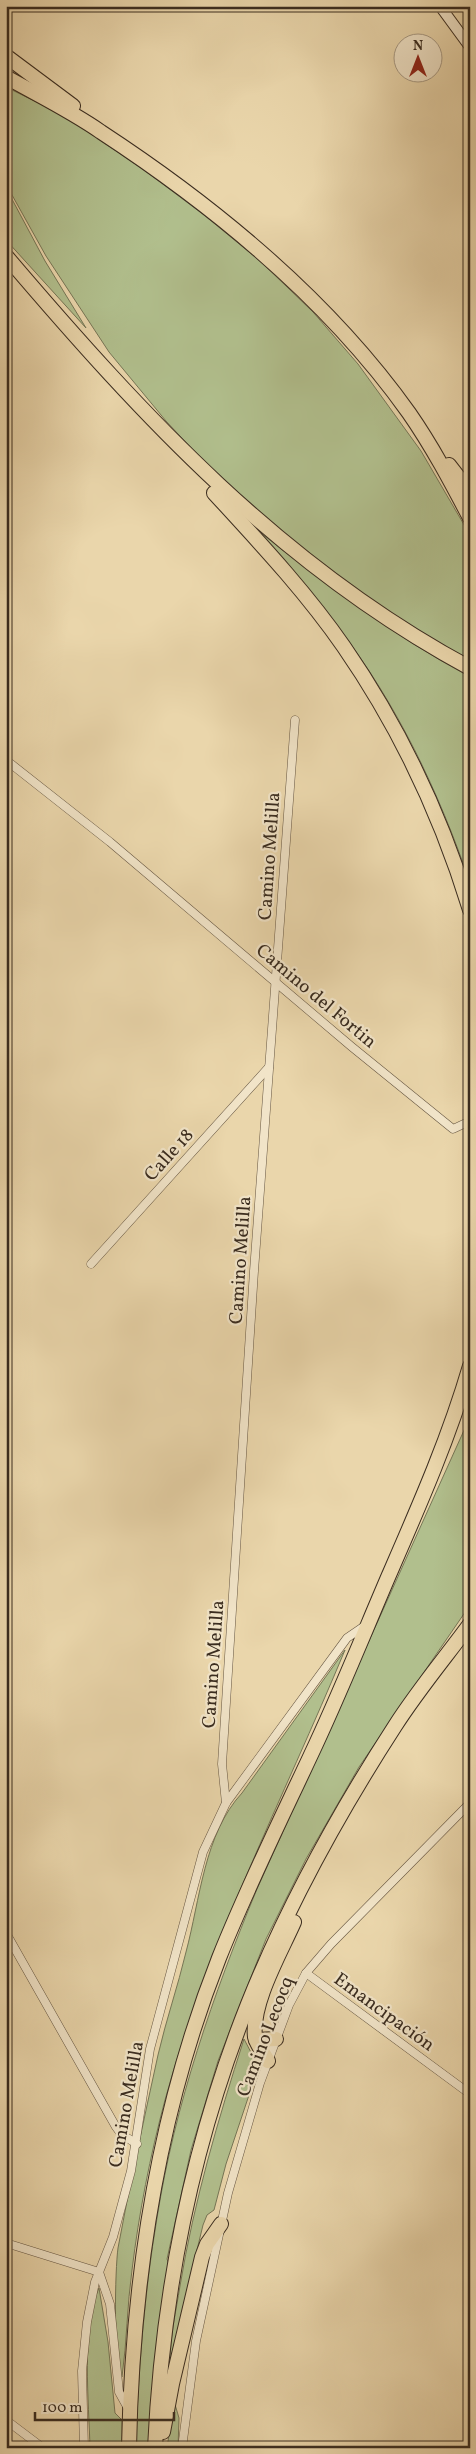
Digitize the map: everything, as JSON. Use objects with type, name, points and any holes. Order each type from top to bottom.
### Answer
[{"type":"highway","points":[[6,56],[77,109],[84,121]]},
{"type":"highway","points":[[6,77],[84,121],[221,217],[264,255],[338,328],[470,482]]},
{"type":"highway","points":[[6,256],[179,448],[200,476],[306,598],[342,645],[371,688],[410,758],[436,810],[470,910]]},
{"type":"highway","points":[[409,413],[470,492]]},
{"type":"highway","points":[[409,413],[435,454],[470,518]]},
{"type":"highway","points":[[179,448],[260,523],[300,556],[386,618],[470,668]]},
{"type":"highway","points":[[438,1463],[470,1366]]},
{"type":"highway","points":[[129,2448],[134,2330],[151,2209],[168,2122],[219,1958],[438,1463],[470,1396]]},
{"type":"highway","points":[[155,2448],[166,2323],[192,2183],[232,2046],[274,1944],[334,1825],[396,1725],[470,1624]]},
{"type":"highway","points":[[268,2061],[256,2040],[256,2017],[300,1910],[302,1886]]},
{"type":"highway","points":[[256,2040],[276,2039]]},
{"type":"highway","points":[[161,2448],[172,2384],[202,2257],[207,2244],[221,2224]]},
{"type":"street","points":[[440,6],[470,47]]},
{"type":"street","name":"Camino Melilla","points":[[226,1803],[222,1764],[269,1067],[295,720]]},
{"type":"street","name":"Camino del Fortin","points":[[6,760],[110,842],[453,1129],[470,1121]]},
{"type":"street","name":"Calle 18","points":[[91,1264],[269,1067]]},
{"type":"street","name":"Camino Melilla","points":[[84,2448],[82,2396],[84,2345],[98,2272],[113,2237],[137,2144],[150,2049],[203,1852],[226,1803],[347,1638],[368,1624]]},
{"type":"street","name":"Camino Lecocq","points":[[182,2448],[196,2340],[228,2193],[268,2061],[289,2005],[306,1973],[331,1944],[470,1803]]},
{"type":"street","points":[[6,1933],[116,2127],[121,2134],[137,2144]]},
{"type":"street","name":"Emancipación","points":[[306,1973],[470,2094]]},
{"type":"street","points":[[6,2243],[98,2272],[110,2304],[119,2392],[130,2412]]},
{"type":"street","points":[[6,2420],[43,2448]]},
{"type":"green space","points":[[6,87],[65,116],[144,170],[204,215],[260,261],[313,312],[358,364],[421,451],[470,535],[470,664],[329,573],[219,478],[166,421],[109,352],[46,256],[7,186]]},
{"type":"green space","points":[[6,188],[45,261],[86,328],[6,240]]},
{"type":"green space","points":[[261,533],[362,610],[415,645],[470,677],[470,883],[445,815],[398,718],[359,656],[338,627],[279,558]]},
{"type":"green space","points":[[470,1417],[470,1605],[359,1767],[306,1859],[266,1939],[218,2061],[191,2150],[167,2259],[169,2265],[150,2448],[135,2448],[138,2390],[152,2247],[174,2133],[197,2050],[225,1969],[257,1889]]},
{"type":"green space","points":[[345,1650],[225,1928],[203,1984],[165,2100],[150,2163],[135,2249],[130,2283],[122,2377],[117,2353],[116,2335],[118,2248],[158,2055],[183,1965],[211,1848],[229,1809]]},
{"type":"green space","points":[[244,2039],[255,2060],[256,2074],[226,2164],[214,2210],[207,2215],[203,2225],[170,2362],[174,2324],[192,2223],[216,2130]]},
{"type":"green space","points":[[99,2288],[108,2342],[115,2413],[122,2420],[122,2448],[90,2448],[88,2344],[93,2304]]},
{"type":"green space","points":[[174,2401],[179,2418],[178,2448],[167,2448]]}]
